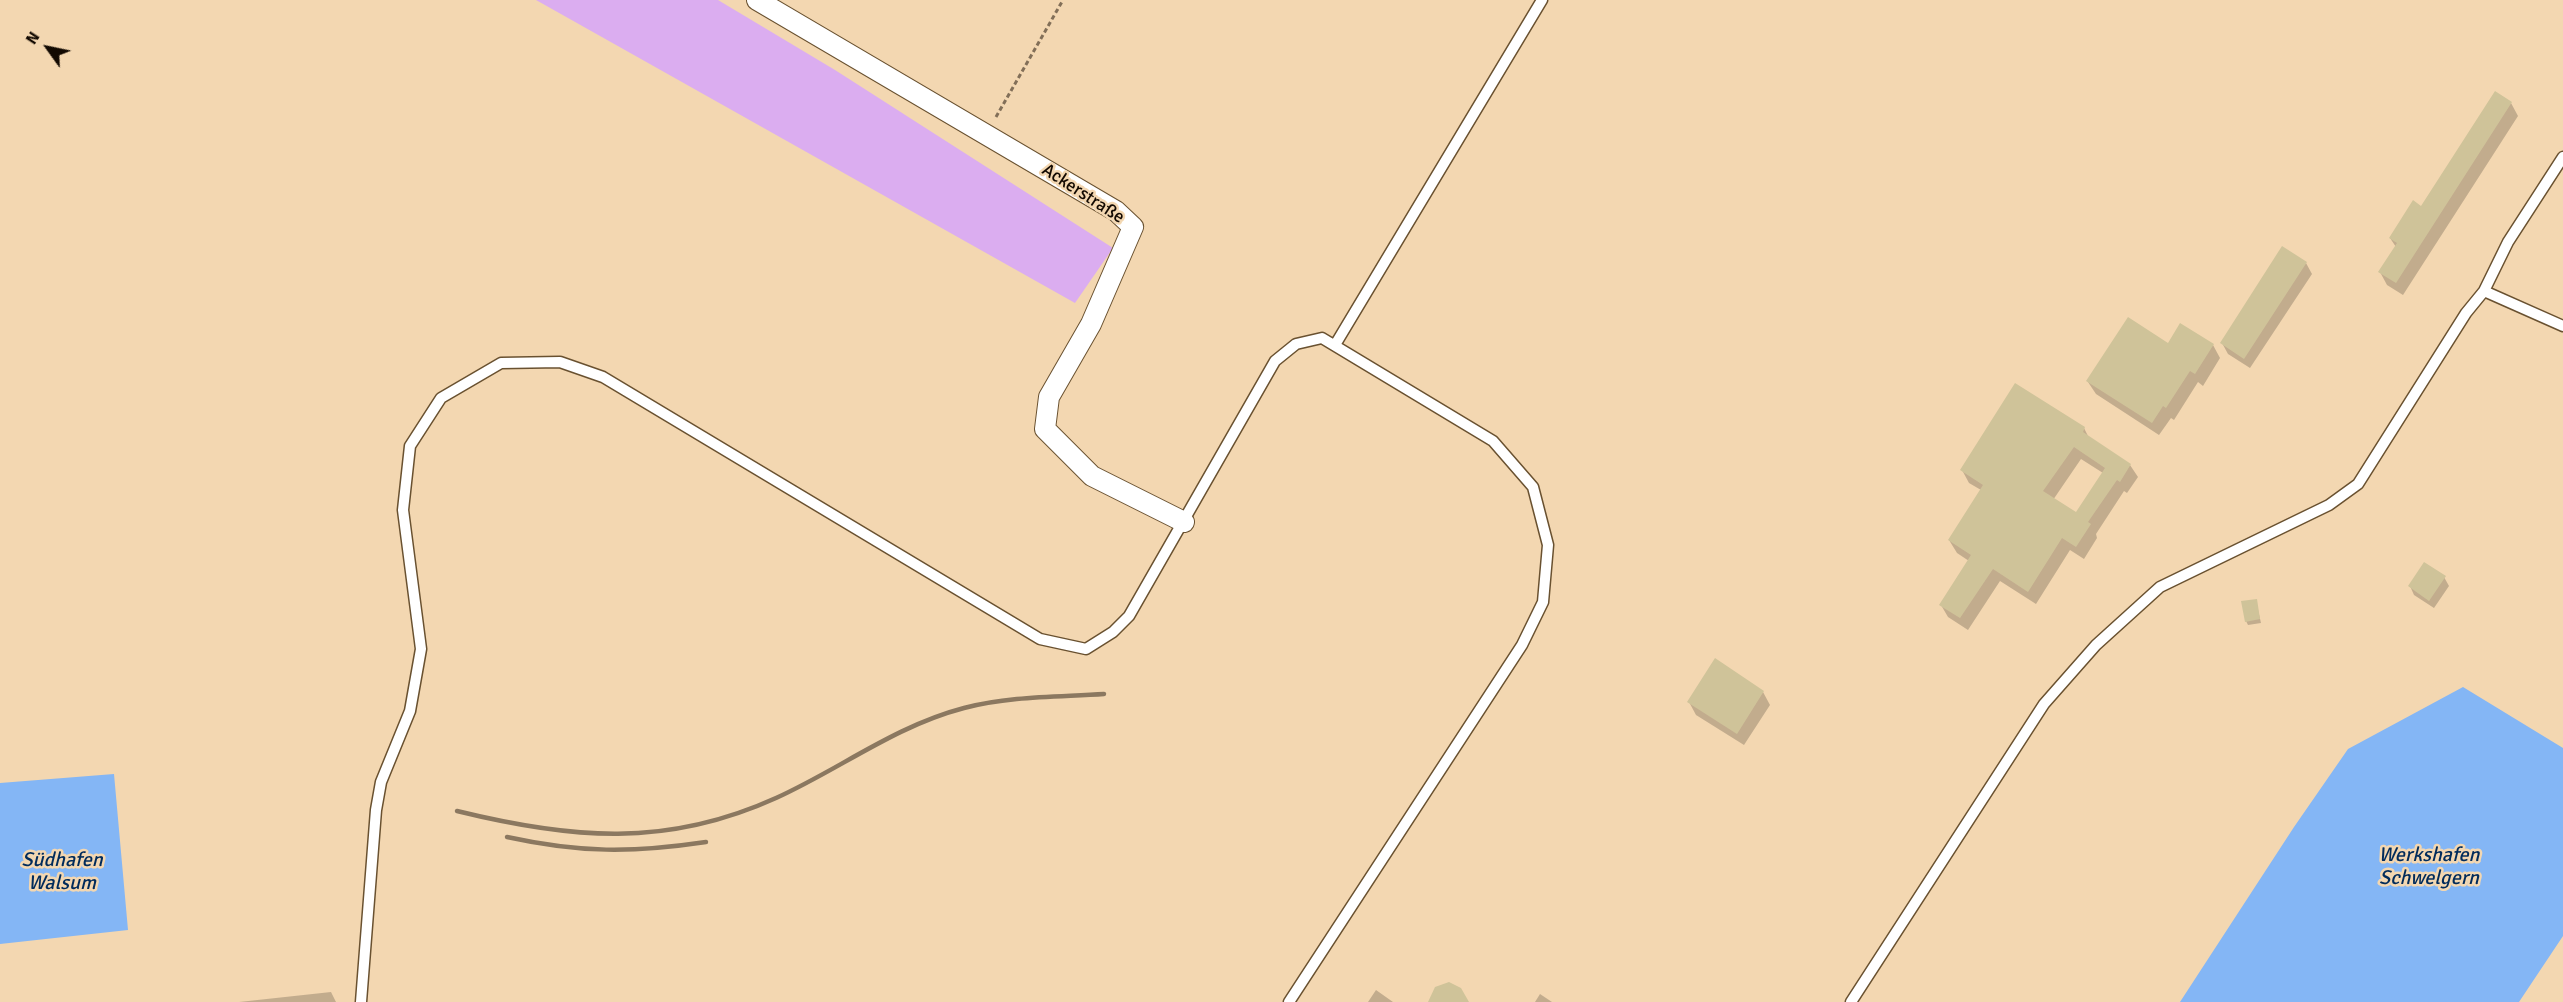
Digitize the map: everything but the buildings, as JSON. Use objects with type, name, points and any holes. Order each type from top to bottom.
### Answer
[{"type":"street","name":"Ackerstraße","points":[[757,0],[1116,211],[1133,227],[1091,324],[1049,397],[1045,429],[1092,476],[1184,522]]},
{"type":"lane","points":[[1335,345],[1542,0]]},
{"type":"lane","points":[[1851,1002],[2044,704],[2089,654],[2160,587],[2330,505],[2358,483],[2466,313],[2484,291],[2508,242],[2563,157]]},
{"type":"lane","points":[[2484,291],[2563,326]]},
{"type":"lane","points":[[361,1002],[376,810],[381,782],[410,711],[421,649],[403,510],[410,446],[441,398],[501,363],[560,362],[603,377],[1040,639],[1086,649],[1113,633],[1128,616],[1275,361],[1296,344],[1322,338],[1493,441],[1533,487],[1548,545],[1544,602],[1521,645],[1289,1002]]},
{"type":"path","points":[[996,117],[1063,0]]},
{"type":"shaded area","points":[[536,0],[718,0],[835,70],[1113,248],[1075,303]]},
{"type":"water","name":"Werkshafen Schwelgern","points":[[2463,687],[2563,748],[2563,936],[2519,1002],[2180,1002],[2294,827],[2348,749]]},
{"type":"water","name":"Südhafen Walsum","points":[[114,774],[128,930],[0,944],[0,783]]},
{"type":"railway","points":[[457,811],[539,828],[579,832],[618,834],[696,825],[735,814],[776,798],[891,737],[939,716],[998,701],[1104,694]]},
{"type":"railway","points":[[507,837],[558,846],[606,850],[654,848],[706,842]]}]
